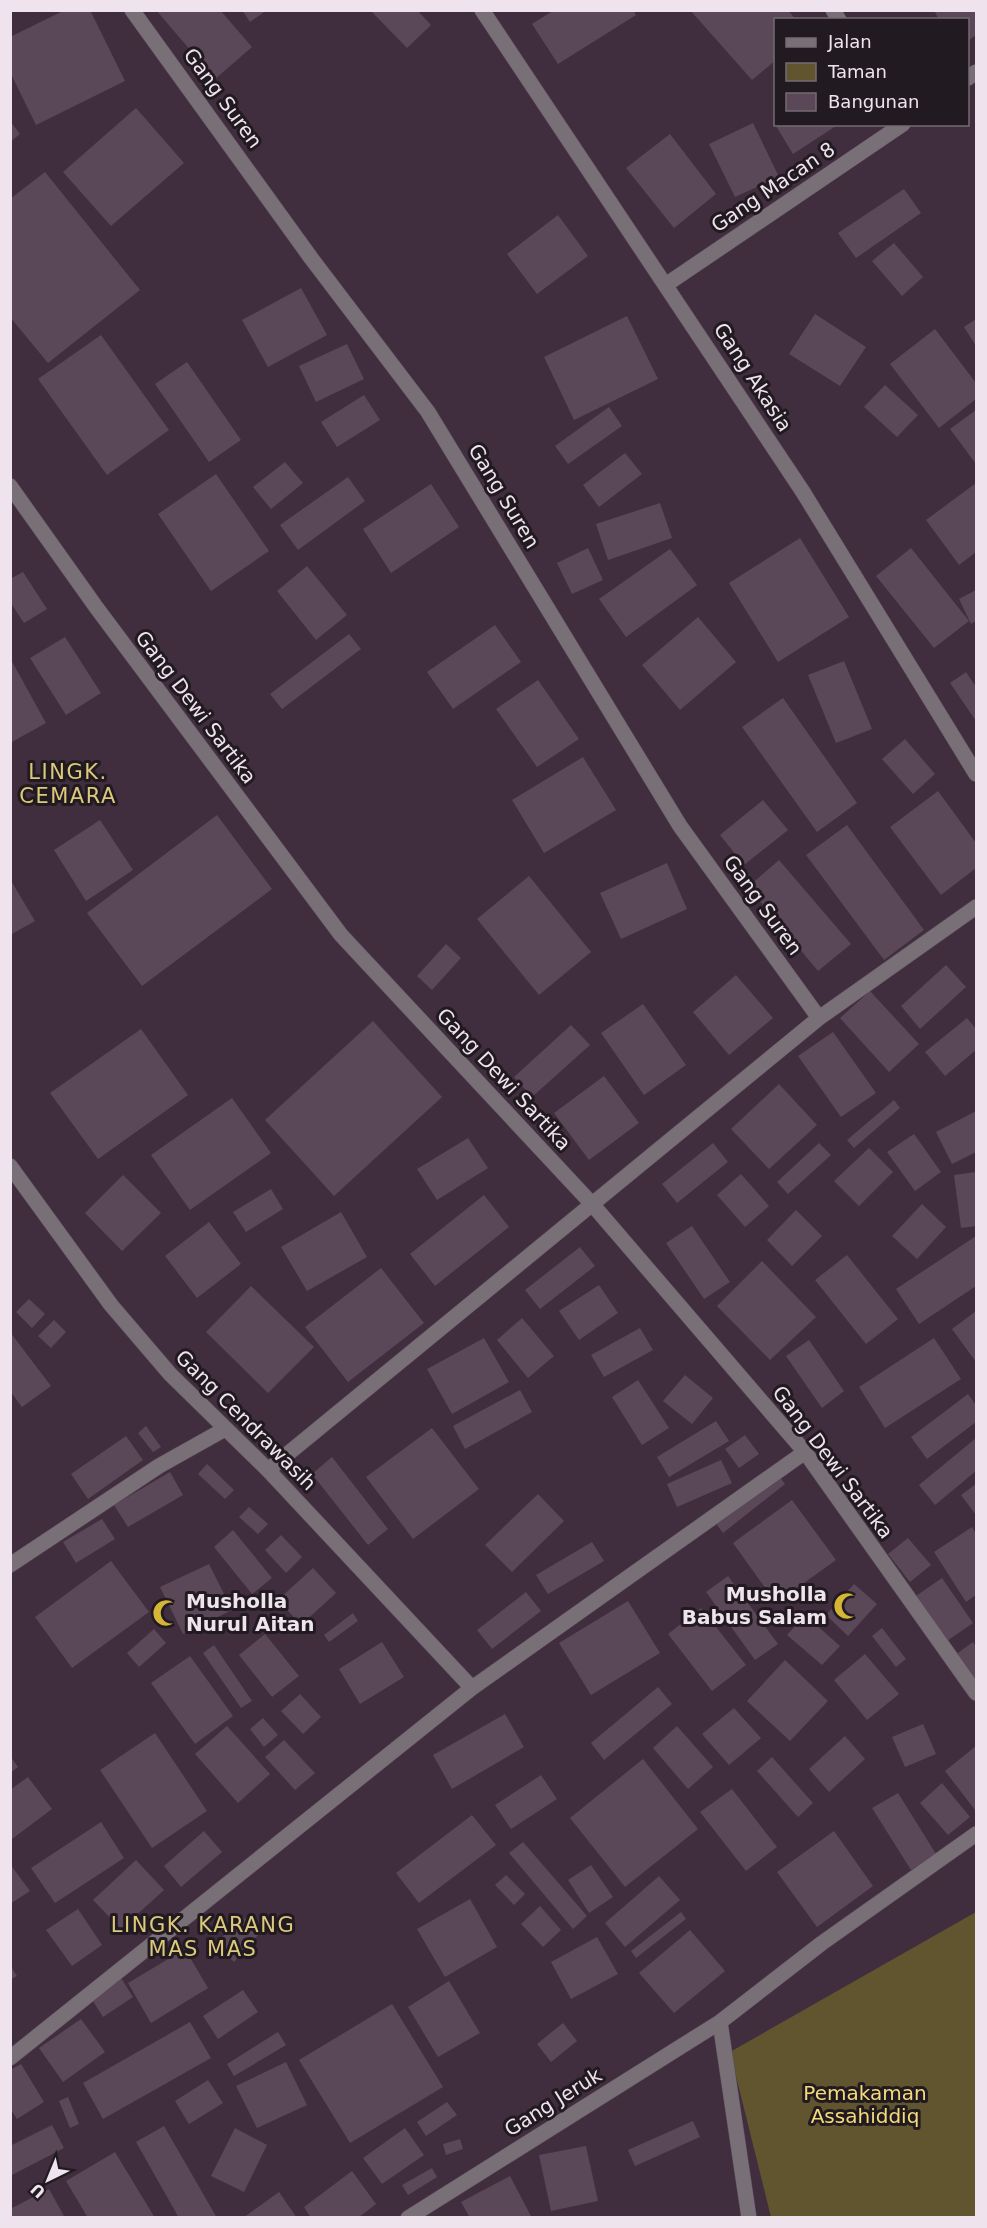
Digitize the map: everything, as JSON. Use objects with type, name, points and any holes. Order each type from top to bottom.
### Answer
[{"type":"street","name":"Gang Suren","points":[[132,10],[311,258],[428,411],[680,825],[819,1018]]},
{"type":"street","name":"Gang Akasia","points":[[482,10],[803,492],[976,774]]},
{"type":"street","name":"Gang Macan 8","points":[[667,285],[900,126]]},
{"type":"street","name":"Gang Dewi Sartika","points":[[10,486],[96,607],[341,935],[592,1204],[805,1452],[976,1693]]},
{"type":"street","points":[[268,1470],[819,1018],[976,907]]},
{"type":"street","name":"Gang Cendrawasih","points":[[10,1166],[111,1305],[170,1374],[268,1470],[472,1688]]},
{"type":"street","points":[[10,1565],[159,1466],[225,1429]]},
{"type":"street","points":[[10,2058],[472,1688],[805,1452]]},
{"type":"street","name":"Gang Jeruk","points":[[408,2217],[720,2022],[822,1943],[976,1834]]},
{"type":"street","points":[[720,2022],[749,2217]]},
{"type":"green space","name":"Pemakaman Assahiddiq","points":[[976,1912],[976,2217],[771,2217],[730,2052]]},
{"type":"building","points":[[65,10],[90,10],[125,81],[36,125],[10,72],[10,37]]},
{"type":"building","points":[[156,10],[220,10],[252,47],[215,79]]},
{"type":"building","points":[[242,10],[267,10],[250,22]]},
{"type":"building","points":[[370,10],[417,10],[431,25],[407,48]]},
{"type":"building","points":[[554,10],[633,10],[636,15],[558,64],[532,24]]},
{"type":"building","points":[[690,10],[788,10],[794,18],[774,18],[774,62],[752,80]]},
{"type":"building","points":[[934,10],[976,10],[976,35],[969,40],[969,18],[938,18]]},
{"type":"building","points":[[136,108],[184,163],[111,226],[63,172]]},
{"type":"building","points":[[10,121],[20,134],[10,142]]},
{"type":"building","points":[[753,123],[779,177],[735,197],[709,144]]},
{"type":"building","points":[[776,126],[836,126],[793,154]]},
{"type":"building","points":[[670,134],[716,194],[674,228],[626,168]]},
{"type":"building","points":[[45,172],[140,290],[48,363],[10,317],[10,199]]},
{"type":"building","points":[[904,189],[921,213],[856,258],[838,233]]},
{"type":"building","points":[[558,215],[588,256],[537,294],[507,254]]},
{"type":"building","points":[[894,243],[923,277],[902,296],[872,261]]},
{"type":"building","points":[[301,288],[327,335],[268,367],[242,320]]},
{"type":"building","points":[[815,314],[866,347],[840,386],[789,354]]},
{"type":"building","points":[[627,316],[658,379],[574,420],[544,357]]},
{"type":"building","points":[[976,319],[976,346],[964,327]]},
{"type":"building","points":[[935,329],[976,383],[976,399],[939,428],[890,364]]},
{"type":"building","points":[[101,335],[169,430],[107,475],[38,379]]},
{"type":"building","points":[[347,344],[364,379],[316,402],[299,366]]},
{"type":"building","points":[[187,362],[241,440],[209,462],[155,384]]},
{"type":"building","points":[[885,385],[918,415],[897,437],[864,407]]},
{"type":"building","points":[[364,395],[380,420],[337,447],[321,422]]},
{"type":"building","points":[[609,407],[622,426],[568,464],[555,446]]},
{"type":"building","points":[[976,410],[976,464],[950,429]]},
{"type":"building","points":[[625,453],[642,474],[599,507],[583,485]]},
{"type":"building","points":[[285,462],[303,483],[271,509],[253,487]]},
{"type":"building","points":[[216,474],[269,551],[211,591],[158,514]]},
{"type":"building","points":[[348,477],[365,501],[298,550],[280,525]]},
{"type":"building","points":[[976,483],[976,552],[959,565],[926,520]]},
{"type":"building","points":[[431,484],[459,527],[391,573],[363,529]]},
{"type":"building","points":[[660,503],[672,538],[608,560],[596,524]]},
{"type":"building","points":[[800,538],[849,617],[778,662],[729,583]]},
{"type":"building","points":[[588,548],[603,580],[572,594],[557,563]]},
{"type":"building","points":[[911,548],[969,621],[934,648],[876,576]]},
{"type":"building","points":[[670,549],[697,585],[626,637],[599,599]]},
{"type":"building","points":[[307,566],[347,615],[316,640],[277,591]]},
{"type":"building","points":[[23,572],[47,609],[24,623],[10,602],[10,579]]},
{"type":"building","points":[[976,590],[976,621],[971,624],[959,599]]},
{"type":"building","points":[[698,617],[736,662],[680,710],[642,665]]},
{"type":"building","points":[[495,625],[521,662],[453,709],[427,672]]},
{"type":"building","points":[[349,634],[361,649],[282,709],[270,694]]},
{"type":"building","points":[[65,637],[101,693],[66,715],[30,658]]},
{"type":"building","points":[[10,658],[46,723],[10,743]]},
{"type":"building","points":[[844,661],[872,729],[836,743],[808,675]]},
{"type":"building","points":[[966,672],[976,687],[976,721],[950,683]]},
{"type":"building","points":[[538,680],[579,739],[537,767],[496,709]]},
{"type":"building","points":[[783,698],[857,803],[817,832],[742,727]]},
{"type":"building","points":[[905,739],[935,774],[913,794],[882,759]]},
{"type":"building","points":[[583,757],[616,810],[544,853],[512,800]]},
{"type":"building","points":[[938,791],[976,843],[976,868],[941,895],[890,827]]},
{"type":"building","points":[[763,800],[788,830],[744,865],[720,835]]},
{"type":"building","points":[[217,815],[272,889],[142,986],[87,913]]},
{"type":"building","points":[[100,820],[133,870],[86,901],[54,850]]},
{"type":"building","points":[[847,825],[924,930],[884,960],[806,855]]},
{"type":"building","points":[[779,860],[851,944],[818,971],[748,887]]},
{"type":"building","points":[[667,863],[687,909],[621,939],[600,893]]},
{"type":"building","points":[[529,876],[591,952],[539,995],[477,919]]},
{"type":"building","points":[[10,879],[35,921],[10,935]]},
{"type":"building","points":[[446,944],[461,958],[432,990],[417,976]]},
{"type":"building","points":[[946,965],[966,987],[920,1029],[901,1006]]},
{"type":"building","points":[[736,975],[773,1018],[729,1055],[693,1012]]},
{"type":"building","points":[[870,991],[919,1044],[889,1072],[840,1018]]},
{"type":"building","points":[[643,1004],[686,1065],[644,1095],[601,1033]]},
{"type":"building","points":[[967,1018],[976,1029],[976,1050],[945,1076],[925,1052]]},
{"type":"building","points":[[373,1021],[442,1097],[334,1196],[265,1120]]},
{"type":"building","points":[[571,1025],[590,1045],[532,1097],[514,1077]]},
{"type":"building","points":[[141,1029],[188,1095],[98,1159],[50,1093]]},
{"type":"building","points":[[833,1032],[876,1093],[841,1117],[798,1056]]},
{"type":"building","points":[[604,1076],[639,1123],[589,1160],[554,1113]]},
{"type":"building","points":[[779,1084],[817,1125],[769,1169],[731,1129]]},
{"type":"building","points":[[232,1098],[271,1153],[190,1210],[151,1155]]},
{"type":"building","points":[[894,1100],[900,1108],[854,1148],[847,1140]]},
{"type":"building","points":[[976,1111],[976,1152],[952,1164],[936,1132]]},
{"type":"building","points":[[914,1134],[941,1172],[915,1191],[887,1152]]},
{"type":"building","points":[[468,1138],[488,1168],[437,1200],[417,1169]]},
{"type":"building","points":[[713,1143],[728,1162],[677,1203],[662,1184]]},
{"type":"building","points":[[819,1143],[831,1155],[788,1194],[777,1182]]},
{"type":"building","points":[[869,1148],[893,1172],[859,1206],[834,1181]]},
{"type":"building","points":[[976,1172],[976,1226],[961,1228],[954,1175]]},
{"type":"building","points":[[741,1174],[769,1206],[745,1227],[717,1195]]},
{"type":"building","points":[[123,1175],[161,1213],[122,1251],[85,1213]]},
{"type":"building","points":[[271,1189],[283,1209],[246,1232],[233,1212]]},
{"type":"building","points":[[484,1195],[509,1227],[435,1286],[410,1254]]},
{"type":"building","points":[[922,1204],[946,1227],[917,1259],[892,1236]]},
{"type":"building","points":[[796,1210],[822,1236],[792,1266],[767,1240]]},
{"type":"building","points":[[341,1212],[367,1257],[307,1291],[281,1247]]},
{"type":"building","points":[[209,1222],[241,1264],[197,1298],[165,1256]]},
{"type":"building","points":[[692,1226],[730,1282],[704,1299],[666,1243]]},
{"type":"building","points":[[976,1236],[976,1286],[919,1324],[896,1289]]},
{"type":"building","points":[[580,1247],[595,1266],[540,1309],[525,1290]]},
{"type":"building","points":[[847,1255],[898,1319],[866,1344],[815,1280]]},
{"type":"building","points":[[762,1261],[816,1317],[770,1360],[717,1306]]},
{"type":"building","points":[[381,1268],[424,1323],[348,1382],[305,1327]]},
{"type":"building","points":[[599,1285],[618,1313],[579,1340],[559,1311]]},
{"type":"building","points":[[251,1286],[314,1347],[268,1393],[206,1332]]},
{"type":"building","points":[[29,1299],[45,1314],[32,1328],[16,1312]]},
{"type":"building","points":[[976,1311],[976,1362],[952,1329]]},
{"type":"building","points":[[522,1318],[554,1356],[528,1378],[497,1340]]},
{"type":"building","points":[[54,1320],[66,1332],[51,1348],[38,1336]]},
{"type":"building","points":[[640,1328],[653,1350],[604,1377],[591,1355]]},
{"type":"building","points":[[10,1332],[51,1386],[22,1407],[10,1391]]},
{"type":"building","points":[[484,1338],[509,1382],[452,1414],[427,1369]]},
{"type":"building","points":[[934,1338],[961,1379],[885,1428],[859,1387]]},
{"type":"building","points":[[809,1340],[844,1391],[822,1408],[786,1356]]},
{"type":"building","points":[[685,1375],[713,1398],[692,1424],[663,1401]]},
{"type":"building","points":[[638,1380],[669,1428],[642,1445],[612,1397]]},
{"type":"building","points":[[520,1390],[532,1412],[465,1449],[453,1426]]},
{"type":"building","points":[[968,1394],[976,1405],[976,1422],[927,1459],[911,1437]]},
{"type":"building","points":[[716,1421],[729,1441],[669,1477],[657,1457]]},
{"type":"building","points":[[146,1426],[161,1447],[153,1452],[138,1433]]},
{"type":"building","points":[[432,1428],[479,1489],[413,1539],[366,1477]]},
{"type":"building","points":[[745,1435],[759,1454],[739,1468],[725,1449]]},
{"type":"building","points":[[126,1436],[143,1460],[88,1499],[71,1474]]},
{"type":"building","points":[[976,1438],[976,1471],[935,1505],[919,1485]]},
{"type":"building","points":[[332,1457],[388,1529],[368,1545],[312,1474]]},
{"type":"building","points":[[721,1460],[732,1483],[677,1507],[667,1484]]},
{"type":"building","points":[[207,1464],[234,1490],[225,1499],[198,1474]]},
{"type":"building","points":[[170,1472],[183,1495],[128,1527],[114,1505]]},
{"type":"building","points":[[777,1473],[785,1484],[723,1533],[715,1522]]},
{"type":"building","points":[[976,1484],[976,1515],[961,1495]]},
{"type":"building","points":[[538,1494],[564,1521],[512,1572],[485,1545]]},
{"type":"building","points":[[792,1500],[836,1560],[776,1603],[733,1543]]},
{"type":"building","points":[[249,1507],[268,1524],[258,1534],[239,1517]]},
{"type":"building","points":[[102,1519],[115,1539],[76,1563],[63,1542]]},
{"type":"building","points":[[972,1527],[976,1534],[976,1595],[966,1602],[934,1552]]},
{"type":"building","points":[[233,1530],[272,1578],[252,1594],[214,1547]]},
{"type":"building","points":[[281,1535],[302,1557],[286,1573],[265,1550]]},
{"type":"building","points":[[908,1538],[931,1565],[910,1582],[888,1554]]},
{"type":"building","points":[[592,1542],[604,1561],[548,1594],[536,1575]]},
{"type":"building","points":[[111,1561],[149,1612],[72,1668],[35,1617]]},
{"type":"building","points":[[209,1564],[232,1610],[183,1634],[160,1587]]},
{"type":"building","points":[[313,1568],[336,1593],[301,1625],[278,1600]]},
{"type":"building","points":[[728,1576],[778,1644],[755,1660],[706,1592]]},
{"type":"building","points":[[942,1578],[973,1623],[944,1643],[913,1598]]},
{"type":"building","points":[[854,1584],[877,1604],[848,1636],[826,1615]]},
{"type":"building","points":[[526,1592],[541,1611],[492,1649],[477,1630]]},
{"type":"building","points":[[628,1601],[660,1653],[591,1695],[559,1643]]},
{"type":"building","points":[[701,1608],[746,1665],[712,1691],[668,1634]]},
{"type":"building","points":[[353,1613],[358,1621],[329,1642],[324,1635]]},
{"type":"building","points":[[805,1615],[840,1646],[822,1665],[787,1635]]},
{"type":"building","points":[[882,1628],[906,1659],[896,1667],[872,1636]]},
{"type":"building","points":[[154,1629],[166,1643],[139,1667],[127,1653]]},
{"type":"building","points":[[265,1634],[299,1676],[272,1697],[239,1655]]},
{"type":"building","points":[[382,1642],[404,1677],[360,1704],[339,1669]]},
{"type":"building","points":[[973,1642],[976,1647],[976,1685],[955,1655]]},
{"type":"building","points":[[214,1645],[252,1701],[241,1708],[203,1653]]},
{"type":"building","points":[[865,1654],[899,1694],[867,1720],[834,1680]]},
{"type":"building","points":[[190,1656],[233,1716],[195,1744],[151,1683]]},
{"type":"building","points":[[785,1660],[828,1701],[790,1741],[747,1701]]},
{"type":"building","points":[[658,1687],[672,1704],[604,1760],[591,1743]]},
{"type":"building","points":[[300,1694],[321,1717],[303,1734],[281,1711]]},
{"type":"building","points":[[734,1708],[761,1738],[729,1765],[702,1734]]},
{"type":"building","points":[[505,1714],[524,1747],[452,1789],[433,1755]]},
{"type":"building","points":[[263,1718],[278,1735],[264,1747],[250,1729]]},
{"type":"building","points":[[923,1724],[936,1754],[905,1767],[892,1737]]},
{"type":"building","points":[[227,1726],[270,1774],[238,1803],[195,1754]]},
{"type":"building","points":[[677,1726],[713,1767],[688,1789],[653,1748]]},
{"type":"building","points":[[155,1733],[207,1811],[152,1848],[100,1770]]},
{"type":"building","points":[[845,1736],[865,1759],[829,1792],[809,1769]]},
{"type":"building","points":[[284,1740],[315,1773],[295,1790],[265,1757]]},
{"type":"building","points":[[976,1746],[976,1808],[975,1810],[945,1771]]},
{"type":"building","points":[[10,1756],[18,1767],[10,1773]]},
{"type":"building","points":[[772,1757],[813,1803],[798,1817],[757,1771]]},
{"type":"building","points":[[643,1759],[698,1829],[625,1887],[570,1818]]},
{"type":"building","points":[[541,1775],[557,1799],[511,1829],[495,1805]]},
{"type":"building","points":[[28,1777],[52,1809],[12,1839],[10,1790]]},
{"type":"building","points":[[942,1783],[970,1817],[948,1835],[920,1803]]},
{"type":"building","points":[[732,1789],[777,1847],[746,1871],[700,1812]]},
{"type":"building","points":[[898,1793],[936,1854],[911,1870],[872,1808]]},
{"type":"building","points":[[472,1815],[496,1845],[419,1903],[396,1873]]},
{"type":"building","points":[[101,1822],[124,1858],[55,1903],[31,1868]]},
{"type":"building","points":[[204,1831],[222,1852],[181,1887],[164,1866]]},
{"type":"building","points":[[834,1831],[873,1886],[817,1927],[777,1872]]},
{"type":"building","points":[[523,1842],[587,1916],[573,1929],[509,1853]]},
{"type":"building","points":[[136,1860],[164,1890],[121,1929],[93,1900]]},
{"type":"building","points":[[10,1864],[30,1891],[10,1904]]},
{"type":"building","points":[[591,1865],[613,1897],[589,1913],[568,1880]]},
{"type":"building","points":[[506,1875],[525,1894],[514,1905],[495,1885]]},
{"type":"building","points":[[659,1876],[680,1900],[625,1947],[605,1923]]},
{"type":"building","points":[[470,1899],[497,1947],[445,1977],[417,1929]]},
{"type":"building","points":[[540,1906],[561,1930],[543,1947],[521,1924]]},
{"type":"building","points":[[78,1909],[102,1945],[72,1966],[46,1930]]},
{"type":"building","points":[[681,1912],[686,1919],[636,1958],[631,1951]]},
{"type":"building","points":[[242,1916],[261,1932],[234,1962],[215,1945]]},
{"type":"building","points":[[690,1930],[725,1971],[674,2013],[639,1973]]},
{"type":"building","points":[[597,1937],[618,1974],[571,1999],[551,1962]]},
{"type":"building","points":[[185,1949],[208,1988],[151,2023],[128,1983]]},
{"type":"building","points":[[10,1965],[17,1976],[10,1980]]},
{"type":"building","points":[[121,1978],[133,1997],[103,2017],[91,1998]]},
{"type":"building","points":[[449,1981],[480,2033],[438,2057],[408,2007]]},
{"type":"building","points":[[243,1990],[258,2012],[218,2039],[203,2016]]},
{"type":"building","points":[[392,2004],[443,2087],[350,2143],[299,2060]]},
{"type":"building","points":[[81,2019],[105,2052],[63,2082],[39,2048]]},
{"type":"building","points":[[190,2022],[211,2058],[103,2119],[83,2083]]},
{"type":"building","points":[[563,2023],[577,2041],[551,2062],[537,2044]]},
{"type":"building","points":[[278,2032],[286,2045],[234,2076],[227,2064]]},
{"type":"building","points":[[286,2062],[307,2105],[257,2128],[236,2086]]},
{"type":"building","points":[[21,2064],[44,2102],[17,2119],[10,2108],[10,2070]]},
{"type":"building","points":[[208,2080],[223,2103],[189,2124],[175,2101]]},
{"type":"building","points":[[68,2097],[79,2124],[70,2128],[59,2101]]},
{"type":"building","points":[[447,2102],[457,2115],[426,2136],[417,2122]]},
{"type":"building","points":[[693,2121],[700,2137],[635,2166],[628,2150]]},
{"type":"building","points":[[52,2125],[64,2148],[10,2176],[10,2146]]},
{"type":"building","points":[[164,2126],[217,2218],[179,2218],[136,2142]]},
{"type":"building","points":[[235,2128],[267,2145],[244,2192],[211,2176]]},
{"type":"building","points":[[405,2128],[424,2155],[382,2184],[363,2158]]},
{"type":"building","points":[[460,2139],[463,2149],[446,2155],[443,2144]]},
{"type":"building","points":[[586,2146],[598,2201],[551,2211],[539,2155]]},
{"type":"building","points":[[115,2152],[155,2218],[88,2218],[66,2181]]},
{"type":"building","points":[[432,2168],[437,2177],[408,2195],[402,2185]]},
{"type":"building","points":[[352,2171],[376,2204],[358,2218],[311,2218],[304,2207]]},
{"type":"building","points":[[510,2176],[532,2218],[470,2218],[461,2202]]},
{"type":"building","points":[[49,2189],[65,2218],[10,2218],[10,2209]]},
{"type":"building","points":[[279,2192],[297,2218],[243,2218]]},
{"type":"place","name":"Musholla Babus Salam","points":[[847,1606]]},
{"type":"place","name":"Musholla Nurul Aitan","points":[[166,1613]]},
{"type":"district","name":"LINGK. CEMARA","points":[[68,784]]},
{"type":"district","name":"LINGK. KARANG MAS MAS","points":[[203,1937]]}]
